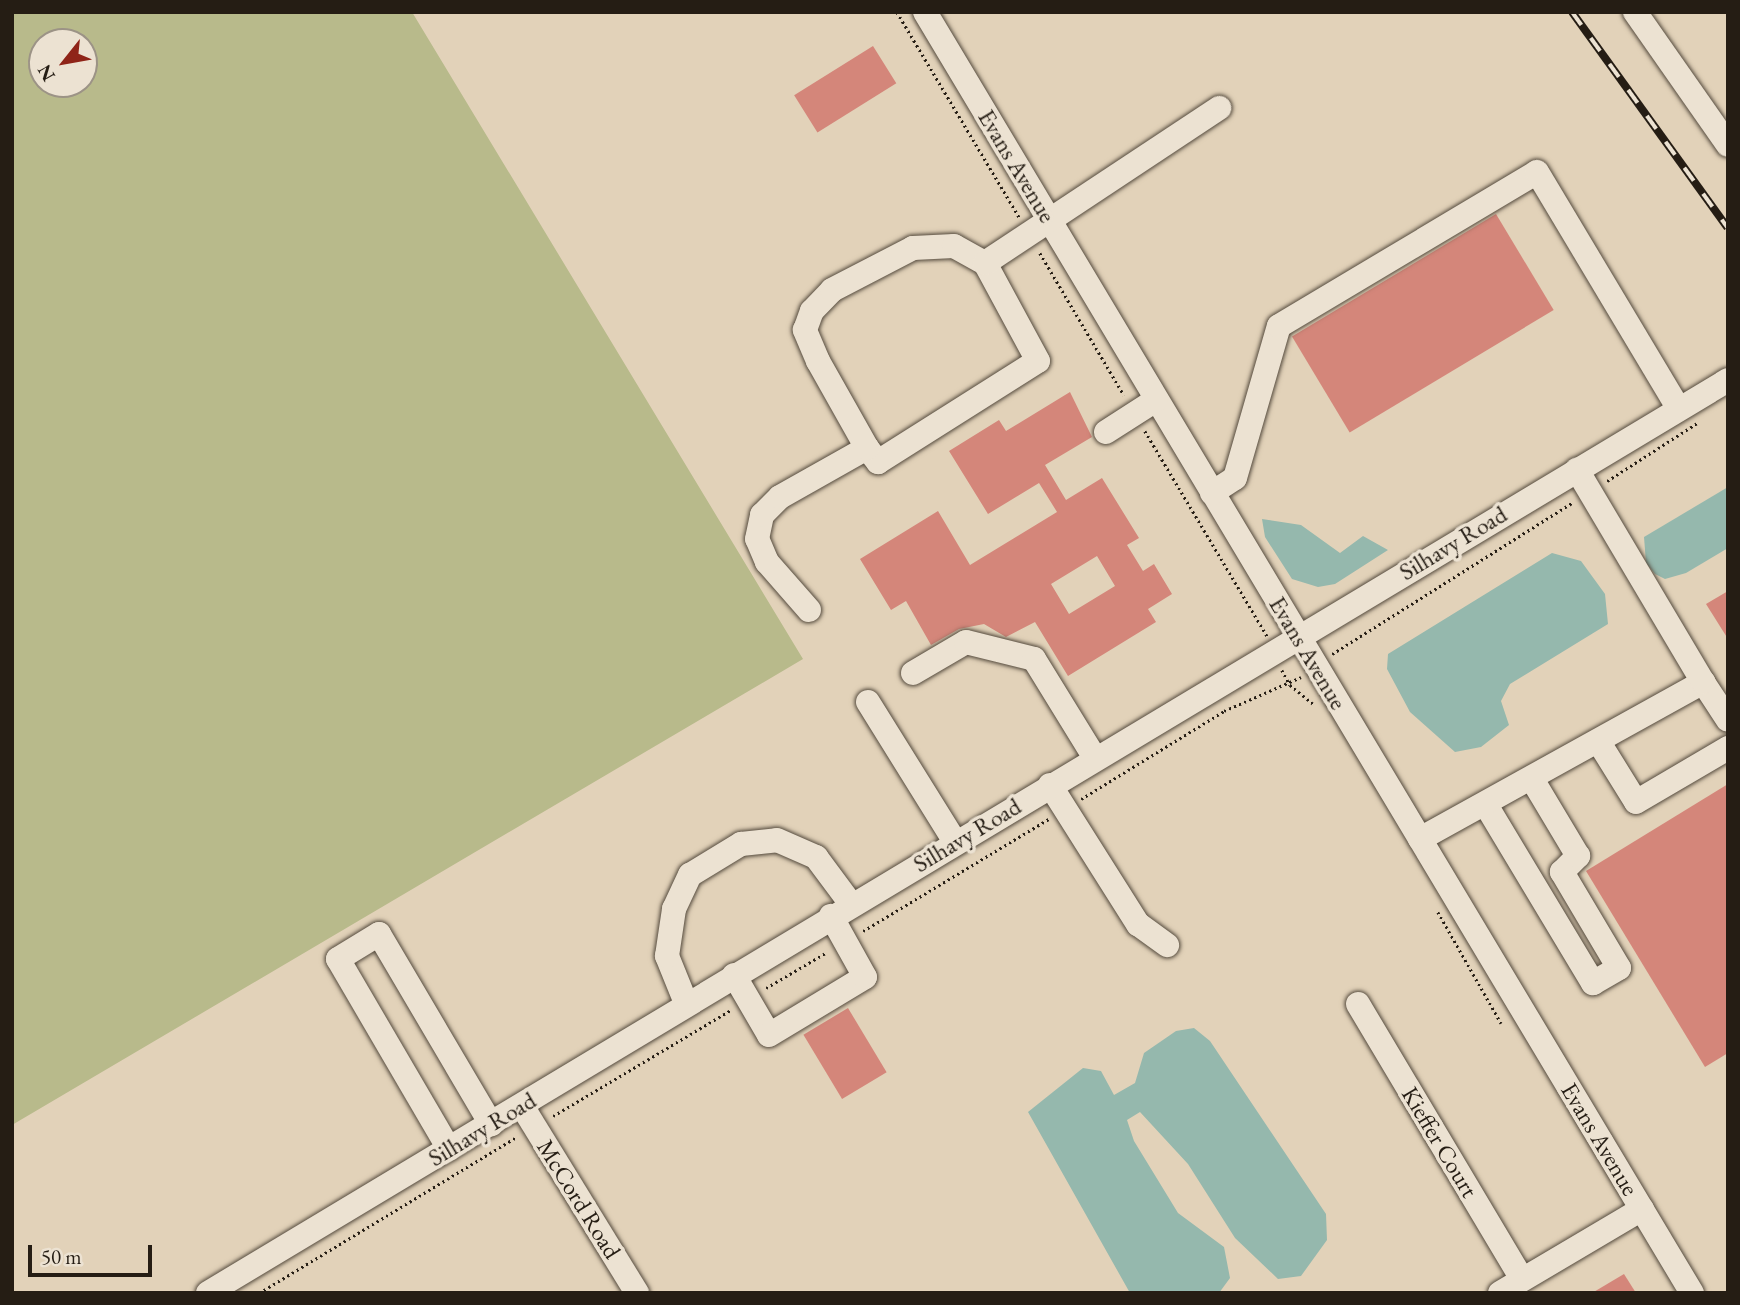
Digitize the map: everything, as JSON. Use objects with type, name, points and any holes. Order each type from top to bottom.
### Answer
[{"type":"street","name":"Evans Avenue","points":[[925,12],[1040,229],[1156,400],[1692,1293]]},
{"type":"street","points":[[1636,12],[1728,145]]},
{"type":"street","points":[[985,263],[1219,108]]},
{"type":"street","points":[[1212,493],[1235,478],[1279,326],[1537,172],[1679,409]]},
{"type":"street","points":[[954,246],[985,263],[1038,361],[878,462],[867,448],[818,361],[805,330],[812,311],[832,290],[912,248],[954,246]]},
{"type":"street","name":"Silhavy Road","points":[[208,1293],[491,1124],[686,1003],[1274,652],[1298,635],[1728,380]]},
{"type":"street","points":[[1106,432],[1156,400]]},
{"type":"street","points":[[809,610],[767,562],[757,540],[762,515],[780,497],[867,448]]},
{"type":"street","points":[[1577,470],[1728,720]]},
{"type":"street","points":[[913,673],[966,642],[1034,659],[1095,758]]},
{"type":"street","points":[[1420,839],[1600,744],[1703,682]]},
{"type":"street","points":[[869,702],[955,842]]},
{"type":"street","points":[[1600,744],[1636,802],[1728,748]]},
{"type":"street","points":[[1532,779],[1578,856],[1562,872],[1535,887]]},
{"type":"street","points":[[1050,785],[1138,924],[1167,945]]},
{"type":"street","points":[[1486,805],[1593,983],[1619,968],[1562,872]]},
{"type":"street","points":[[686,1003],[667,956],[674,909],[690,875],[741,844],[777,840],[816,857],[841,910],[845,941],[865,977],[769,1035],[733,975]]},
{"type":"street","points":[[449,1149],[338,959],[379,934],[491,1124]]},
{"type":"street","name":"Kieffer Court","points":[[1358,1004],[1522,1279]]},
{"type":"street","name":"McCord Road","points":[[522,1105],[637,1293]]},
{"type":"street","points":[[1500,1293],[1642,1209]]},
{"type":"path","points":[[897,12],[1040,229],[1135,413],[1274,652],[1290,685],[1321,715]]},
{"type":"path","points":[[259,1293],[1224,711],[1290,685],[1351,637],[1703,424],[1679,409]]},
{"type":"path","points":[[1433,903],[1501,1023]]},
{"type":"green space","points":[[12,12],[412,12],[803,659],[12,1125]]},
{"type":"water","points":[[1728,487],[1728,548],[1686,573],[1665,579],[1655,574],[1646,563],[1644,537]]},
{"type":"water","points":[[1262,519],[1301,525],[1340,553],[1363,536],[1388,550],[1335,584],[1318,587],[1292,579],[1265,537]]},
{"type":"water","points":[[1552,553],[1581,561],[1605,594],[1608,624],[1510,684],[1501,701],[1509,725],[1481,747],[1455,752],[1410,712],[1387,669],[1388,654]]},
{"type":"water","points":[[1194,1028],[1210,1041],[1326,1214],[1327,1240],[1301,1276],[1278,1279],[1235,1238],[1188,1164],[1140,1112],[1127,1120],[1134,1141],[1178,1213],[1224,1247],[1230,1278],[1219,1293],[1130,1293],[1028,1112],[1083,1068],[1101,1071],[1114,1095],[1135,1083],[1144,1053],[1176,1031]]},
{"type":"building","points":[[873,46],[896,83],[817,133],[794,95]]},
{"type":"building","points":[[1496,214],[1554,310],[1350,433],[1292,337]]},
{"type":"building","points":[[1070,392],[1092,437],[1045,465],[1066,500],[1102,478],[1139,538],[1127,545],[1143,571],[1154,564],[1172,594],[1148,609],[1156,622],[1068,676],[1035,622],[1006,637],[984,624],[959,629],[931,645],[906,601],[891,610],[860,559],[938,511],[970,565],[1057,512],[1039,483],[988,514],[949,451],[999,420],[1006,431]],"holes":[[[1097,556],[1115,586],[1069,614],[1051,584]]]},
{"type":"building","points":[[1728,591],[1728,639],[1706,604]]},
{"type":"building","points":[[1728,784],[1728,1053],[1705,1067],[1586,871]]},
{"type":"building","points":[[848,1008],[887,1072],[842,1099],[803,1035]]},
{"type":"building","points":[[1624,1274],[1636,1293],[1592,1293]]},
{"type":"railway","points":[[1572,12],[1728,228]]}]
